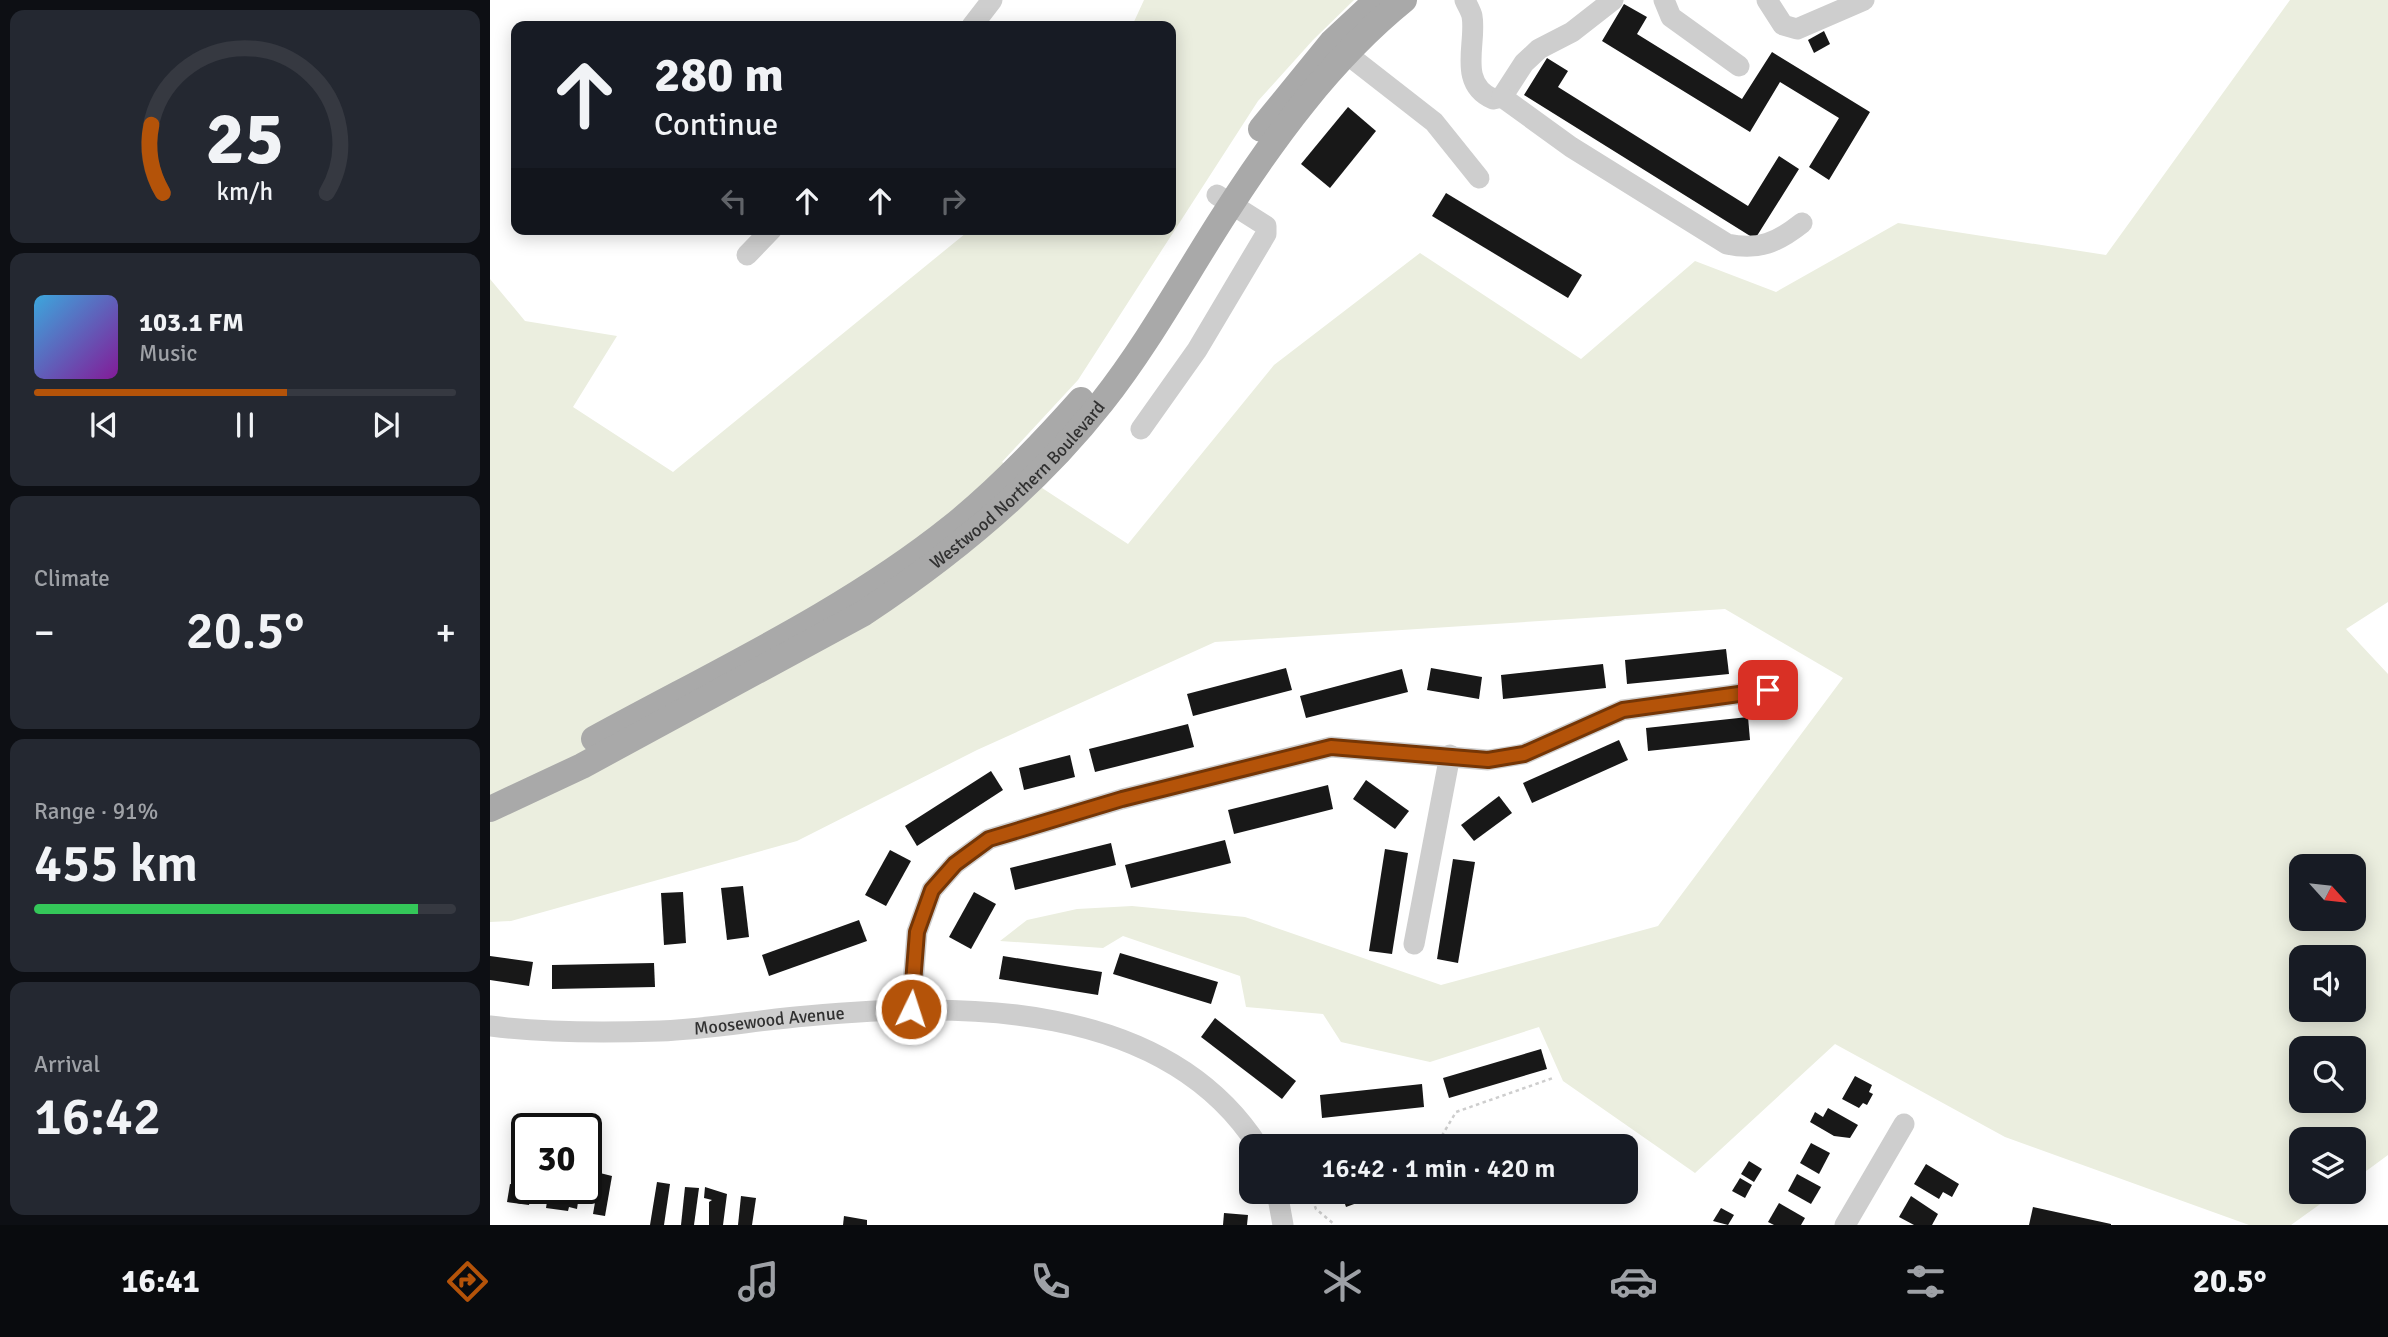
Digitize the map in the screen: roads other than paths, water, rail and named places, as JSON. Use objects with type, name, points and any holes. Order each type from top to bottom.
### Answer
[{"type":"main road","name":"Westwood Northern Boulevard","points":[[490,791],[537,771],[850,597],[953,526],[1000,485],[1088,392],[1224,200],[1284,128],[1339,48],[1377,0]]},
{"type":"main road","name":"Westwood Northern Boulevard","points":[[1339,48],[1404,0]]},
{"type":"main road","name":"Westwood Northern Boulevard","points":[[490,809],[582,766],[864,613],[960,544],[995,515],[1064,447],[1103,401],[1146,341],[1224,200]]},
{"type":"street","points":[[976,21],[992,0]]},
{"type":"street","points":[[1465,0],[1472,17],[1469,56],[1476,83],[1487,96],[1502,97],[1571,147],[1727,244],[1745,248],[1761,247],[1773,243],[1802,223]]},
{"type":"street","points":[[1502,97],[1524,63],[1539,49],[1572,32],[1613,0]]},
{"type":"street","points":[[1664,0],[1671,17],[1739,66]]},
{"type":"street","points":[[1767,0],[1783,25],[1797,29],[1864,0]]},
{"type":"street","points":[[1339,48],[1434,122],[1479,178]]},
{"type":"street","points":[[1140,429],[1197,350],[1266,234],[1266,226],[1224,200]]},
{"type":"street","points":[[747,255],[766,235]]},
{"type":"street","points":[[911,1009],[917,932],[932,890],[955,864],[989,839],[1122,799],[1331,747],[1488,760],[1524,754],[1623,710],[1768,690]]},
{"type":"street","points":[[1414,944],[1450,755]]},
{"type":"street","name":"Moosewood Avenue","points":[[490,1026],[525,1031],[661,1031],[810,1015],[911,1009],[1018,1016],[1102,1031],[1165,1060],[1229,1109],[1249,1134]]},
{"type":"street","points":[[1845,1225],[1904,1124]]},
{"type":"street","points":[[1279,1204],[1283,1225]]}]
